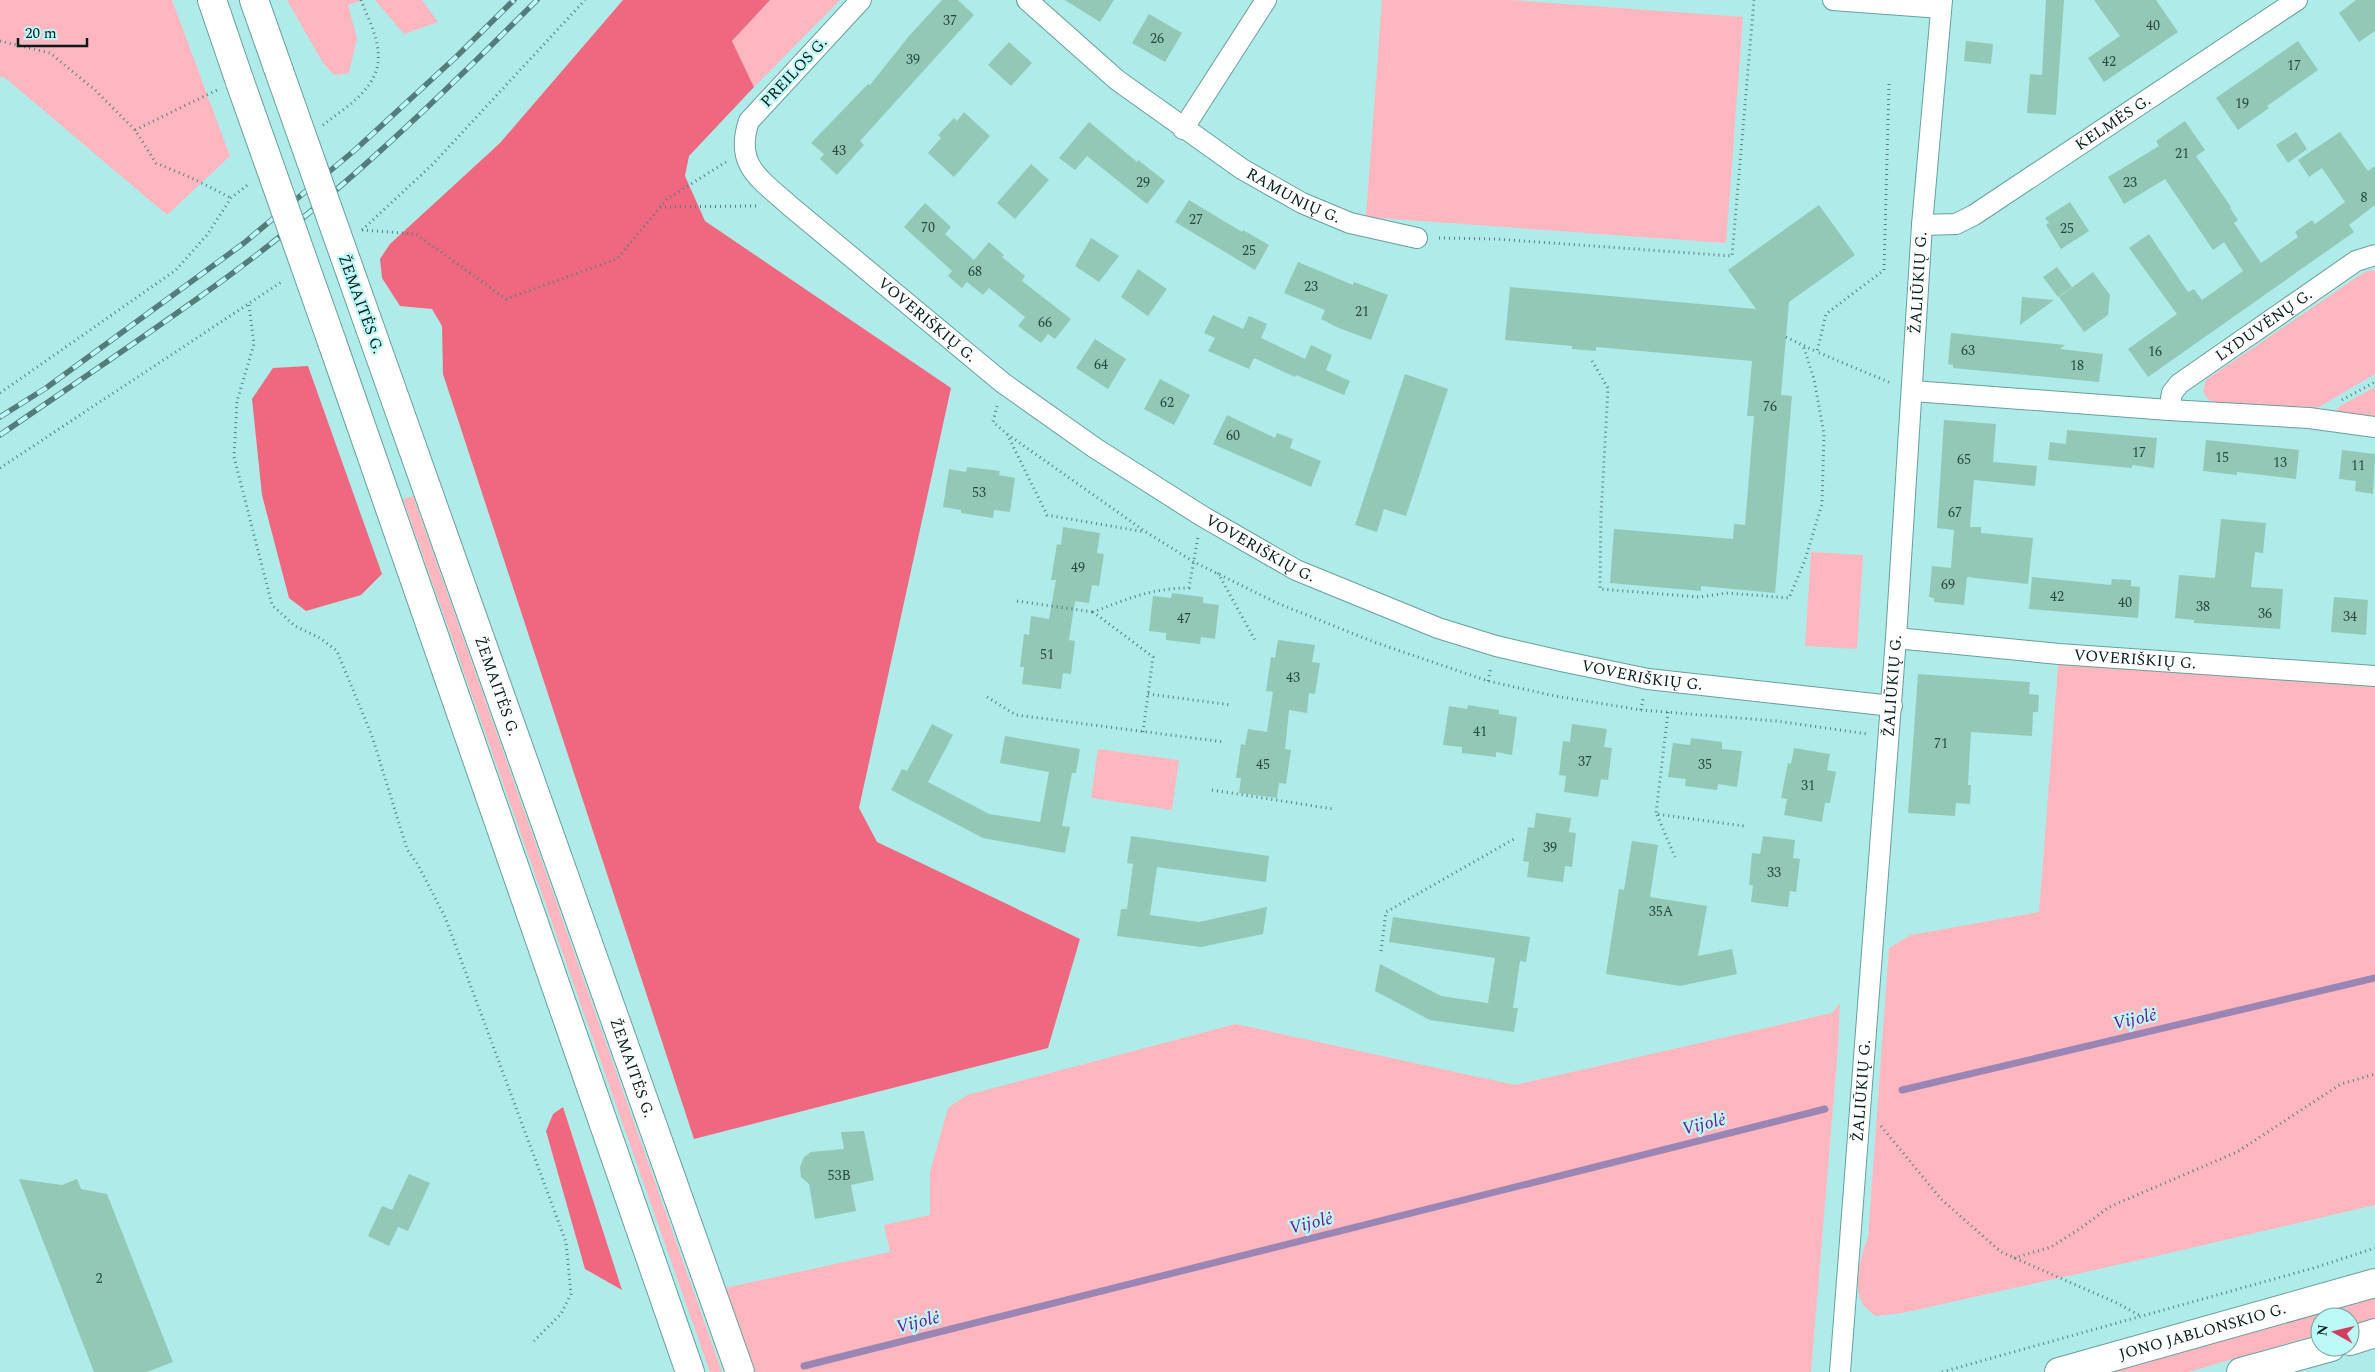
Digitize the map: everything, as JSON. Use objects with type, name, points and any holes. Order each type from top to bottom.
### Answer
[{"type":"main road","points":[[212,0],[229,85],[332,342],[690,1372]]},
{"type":"main road","name":"ŽEMAITĖS G.","points":[[254,0],[740,1372]]},
{"type":"main road","name":"JONO JABLONSKIO G.","points":[[2059,1372],[2375,1283]]},
{"type":"main road","points":[[2360,1338],[2375,1333]]},
{"type":"main road","points":[[2241,1372],[2310,1353]]},
{"type":"street","name":"PREILOS G.","points":[[744,152],[745,135],[749,121],[862,0]]},
{"type":"street","name":"RAMUNIŲ G.","points":[[1028,0],[1117,80],[1183,129],[1242,169],[1302,203],[1350,223],[1417,238]]},
{"type":"street","points":[[1183,129],[1266,0]]},
{"type":"street","points":[[1834,0],[1941,4]]},
{"type":"street","name":"KELMĖS G.","points":[[1922,225],[1956,224],[1974,215],[2296,0]]},
{"type":"street","name":"ŽALIŪKIŲ G.","points":[[1840,1372],[1892,706],[1905,388],[1922,225],[1941,4]]},
{"type":"street","name":"VOVERIŠKIŲ G.","points":[[744,152],[749,165],[760,179],[790,206],[1003,383],[1095,448],[1202,516],[1296,570],[1430,625],[1496,646],[1648,679],[1892,706]]},
{"type":"street","name":"LYDUVĖNŲ G.","points":[[2169,410],[2172,393],[2179,384],[2356,261],[2375,255]]},
{"type":"street","points":[[1905,388],[2169,410],[2308,418],[2375,427]]},
{"type":"street","name":"VOVERIŠKIŲ G.","points":[[1896,638],[2059,654],[2375,676]]},
{"type":"path","points":[[321,126],[366,91],[377,70],[378,51],[361,0]]},
{"type":"path","points":[[1417,238],[1496,239],[1732,256],[1754,0]]},
{"type":"path","points":[[0,41],[50,53],[95,90],[134,130],[156,163],[194,179],[231,198]]},
{"type":"path","points":[[1817,352],[1826,314],[1884,270],[1889,84]]},
{"type":"path","points":[[134,130],[229,85]]},
{"type":"path","points":[[362,230],[416,234],[506,299],[617,259],[667,198],[744,152]]},
{"type":"path","points":[[0,392],[176,270],[208,235],[231,198],[253,180]]},
{"type":"path","points":[[660,207],[790,206]]},
{"type":"path","points":[[249,305],[254,344],[237,401],[234,457],[272,606],[294,626],[320,638],[337,651],[372,736],[407,849],[418,865],[445,917],[566,1242],[571,1294],[561,1314],[534,1341]]},
{"type":"path","points":[[1786,337],[1817,352],[1905,388]]},
{"type":"path","points":[[1592,361],[1608,388],[1601,515],[1600,589],[1698,596],[1728,593],[1789,598],[1805,560],[1822,504],[1824,434],[1814,379],[1803,345]]},
{"type":"path","points":[[1007,434],[1048,515],[1146,532]]},
{"type":"path","points":[[1017,601],[1093,612],[1152,591],[1166,588],[1189,588],[1202,516]]},
{"type":"path","points":[[1218,573],[1256,642]]},
{"type":"path","points":[[1093,612],[1153,657],[1144,732]]},
{"type":"path","points":[[1148,694],[1231,705]]},
{"type":"path","points":[[987,697],[1016,716],[1224,742]]},
{"type":"path","points":[[1668,712],[1656,814],[1675,857]]},
{"type":"path","points":[[1212,790],[1332,809]]},
{"type":"path","points":[[1656,814],[1744,826]]},
{"type":"path","points":[[1381,950],[1386,912],[1514,839]]},
{"type":"path","points":[[2014,1258],[2051,1247],[2109,1207],[2237,1152],[2341,1084],[2375,1074]]},
{"type":"path","points":[[1861,1106],[1887,1132],[1941,1199],[2001,1252],[2117,1303],[2140,1316]]},
{"type":"path","points":[[1942,1372],[2317,1267],[2375,1248]]},
{"type":"shaded area","points":[[0,0],[172,0],[230,156],[167,215],[3,76],[0,78]]},
{"type":"shaded area","points":[[287,0],[363,0],[348,5],[357,38],[349,73],[334,75],[323,63]]},
{"type":"shaded area","points":[[375,0],[422,0],[438,22],[404,34]]},
{"type":"shaded area","points":[[623,0],[770,0],[732,41],[754,87],[689,156],[685,176],[705,221],[951,388],[859,808],[877,842],[1080,939],[1048,1048],[694,1139],[443,374],[442,326],[432,309],[400,306],[382,278],[380,259],[390,244],[500,143]]},
{"type":"shaded area","points":[[770,0],[840,0],[754,87],[732,41]]},
{"type":"shaded area","points":[[1382,0],[1512,0],[1743,17],[1726,243],[1366,217]]},
{"type":"shaded area","points":[[2371,270],[2375,271],[2375,374],[2319,407],[2304,411],[2217,403],[2205,396],[2203,391],[2206,380],[2363,273]]},
{"type":"shaded area","points":[[308,366],[382,574],[361,595],[306,611],[289,598],[262,495],[252,399],[273,368]]},
{"type":"shaded area","points":[[2375,387],[2375,418],[2335,412],[2340,406]]},
{"type":"shaded area","points":[[413,496],[722,1372],[710,1372],[403,499]]},
{"type":"shaded area","points":[[1811,552],[1863,555],[1857,649],[1805,646]]},
{"type":"shaded area","points":[[2059,654],[2375,676],[2375,1205],[1902,1313],[1875,1316],[1863,1304],[1858,1289],[1858,1280],[1860,1262],[1868,1238],[1889,948],[1911,935],[2039,912]]},
{"type":"shaded area","points":[[1098,749],[1179,760],[1172,810],[1091,798]]},
{"type":"shaded area","points":[[1840,1003],[1811,1372],[755,1372],[725,1288],[890,1252],[884,1225],[930,1215],[930,1172],[948,1108],[967,1095],[1236,1024],[1515,1085],[1832,1013]]},
{"type":"shaded area","points":[[563,1107],[622,1290],[585,1269],[546,1131],[553,1114]]},
{"type":"shaded area","points":[[2375,1297],[2375,1319],[2360,1323],[2360,1307],[2340,1307]]},
{"type":"shaded area","points":[[2310,1316],[2310,1337],[2188,1372],[2112,1372]]},
{"type":"building","points":[[942,0],[958,0],[974,15],[860,141],[864,145],[837,175],[820,159],[824,154],[811,143],[868,84],[870,85],[909,36]]},
{"type":"building","points":[[1065,0],[1114,0],[1100,22]]},
{"type":"building","points":[[2046,0],[2064,0],[2056,115],[2027,113],[2030,74],[2042,75]]},
{"type":"building","points":[[2094,0],[2156,0],[2178,32],[2104,82],[2088,58],[2120,36]]},
{"type":"building","points":[[2356,0],[2375,0],[2375,31],[2359,42],[2339,13]]},
{"type":"building","points":[[1149,14],[1182,33],[1165,62],[1132,43]]},
{"type":"building","points":[[1966,41],[1993,44],[1991,64],[1964,61]]},
{"type":"building","points":[[2298,41],[2318,70],[2267,106],[2269,108],[2238,130],[2216,98]]},
{"type":"building","points":[[1009,42],[1032,63],[1011,86],[988,65]]},
{"type":"building","points":[[964,112],[990,136],[954,177],[928,153],[941,138],[938,135],[954,118],[957,121]]},
{"type":"building","points":[[2185,121],[2205,150],[2196,156],[2231,207],[2238,220],[2234,223],[2261,263],[2298,237],[2295,232],[2312,220],[2315,224],[2345,202],[2322,168],[2309,177],[2298,160],[2340,132],[2368,171],[2375,166],[2375,205],[2349,225],[2354,232],[2148,377],[2128,349],[2177,314],[2129,248],[2149,234],[2188,292],[2194,289],[2202,300],[2243,271],[2224,242],[2213,250],[2165,179],[2124,204],[2108,177],[2159,146],[2156,141]]},
{"type":"building","points":[[1089,122],[1137,162],[1138,160],[1165,181],[1147,204],[1087,156],[1075,170],[1059,158]]},
{"type":"building","points":[[2296,132],[2307,149],[2288,163],[2276,145]]},
{"type":"building","points":[[1031,164],[1049,180],[1015,219],[997,203]]},
{"type":"building","points":[[1189,200],[1242,232],[1243,230],[1269,245],[1255,270],[1175,222]]},
{"type":"building","points":[[2070,202],[2089,231],[2061,249],[2046,225],[2049,223],[2045,218]]},
{"type":"building","points":[[925,203],[951,227],[945,234],[974,260],[989,242],[1004,255],[1002,257],[1025,276],[1022,281],[1071,319],[1055,339],[1048,334],[1041,343],[1018,326],[1025,317],[989,288],[983,295],[967,282],[962,288],[948,276],[952,271],[904,227]]},
{"type":"building","points":[[1819,205],[1855,255],[1789,302],[1781,395],[1792,396],[1775,593],[1701,586],[1701,591],[1610,583],[1614,529],[1733,539],[1734,524],[1745,525],[1754,416],[1747,416],[1752,361],[1596,347],[1596,351],[1572,349],[1572,346],[1505,340],[1510,287],[1756,309],[1728,270]]},
{"type":"building","points":[[1091,238],[1119,256],[1099,282],[1075,266]]},
{"type":"building","points":[[1298,262],[1353,285],[1354,282],[1388,295],[1371,340],[1321,319],[1325,310],[1284,293]]},
{"type":"building","points":[[2057,267],[2072,287],[2058,297],[2043,277]]},
{"type":"building","points":[[1138,269],[1167,289],[1148,316],[1121,297]]},
{"type":"building","points":[[2093,272],[2110,295],[2108,315],[2084,332],[2059,297]]},
{"type":"building","points":[[2022,297],[2054,300],[2020,325]]},
{"type":"building","points":[[1213,315],[1243,329],[1249,316],[1267,324],[1261,338],[1305,359],[1311,345],[1332,355],[1326,370],[1350,381],[1344,395],[1296,375],[1295,377],[1254,358],[1249,369],[1208,351],[1215,338],[1204,333]]},
{"type":"building","points":[[1951,333],[2065,345],[2060,349],[2103,354],[2099,382],[1953,368],[1953,365],[1948,364]]},
{"type":"building","points":[[1095,339],[1126,359],[1108,389],[1076,368]]},
{"type":"building","points":[[1405,374],[1448,389],[1406,516],[1384,509],[1377,532],[1355,525]]},
{"type":"building","points":[[1160,379],[1190,395],[1174,425],[1144,409]]},
{"type":"building","points":[[1227,415],[1275,438],[1277,433],[1293,439],[1290,448],[1321,461],[1311,487],[1213,444]]},
{"type":"building","points":[[1944,420],[1996,424],[1993,462],[2037,466],[2035,486],[1974,480],[1970,527],[1981,527],[1981,533],[2033,538],[2028,584],[1967,577],[1964,605],[1934,602],[1934,598],[1929,597],[1932,566],[1951,568],[1954,530],[1937,528]]},
{"type":"building","points":[[2067,430],[2157,438],[2154,468],[2132,465],[2132,468],[2048,460],[2050,442],[2066,444]]},
{"type":"building","points":[[2206,440],[2299,450],[2296,479],[2237,472],[2237,475],[2203,471]]},
{"type":"building","points":[[2342,450],[2375,454],[2373,494],[2355,491],[2356,481],[2339,479]]},
{"type":"building","points":[[967,467],[1000,471],[999,475],[1015,478],[1010,512],[994,510],[993,518],[961,513],[961,510],[943,507],[949,469],[966,472]]},
{"type":"building","points":[[2221,519],[2266,523],[2263,553],[2255,552],[2251,587],[2283,589],[2280,629],[2194,623],[2194,620],[2175,618],[2179,575],[2215,578]]},
{"type":"building","points":[[1063,527],[1100,533],[1097,553],[1104,554],[1099,586],[1092,585],[1089,603],[1075,601],[1069,640],[1075,641],[1071,674],[1063,673],[1061,689],[1022,684],[1024,667],[1020,667],[1024,634],[1029,635],[1031,616],[1049,619],[1056,580],[1051,580],[1057,544],[1061,545]]},
{"type":"building","points":[[2032,577],[2111,585],[2112,579],[2131,580],[2131,586],[2140,587],[2138,618],[2029,609]]},
{"type":"building","points":[[1172,593],[1203,597],[1203,603],[1219,605],[1215,639],[1201,637],[1200,644],[1166,640],[1166,633],[1149,631],[1153,596],[1171,598]]},
{"type":"building","points":[[2334,597],[2368,600],[2366,635],[2331,632]]},
{"type":"building","points":[[1278,640],[1315,645],[1312,662],[1320,663],[1315,694],[1309,693],[1307,713],[1289,710],[1285,749],[1291,750],[1286,784],[1279,783],[1277,798],[1239,793],[1241,778],[1236,778],[1241,744],[1245,745],[1248,729],[1267,732],[1273,692],[1266,691],[1271,657],[1275,658]]},
{"type":"building","points":[[1918,674],[2030,682],[2029,694],[2039,695],[2038,712],[2033,712],[2032,736],[1971,732],[1968,785],[1971,785],[1970,804],[1956,803],[1955,816],[1908,813]]},
{"type":"building","points":[[1468,705],[1499,710],[1499,714],[1517,717],[1512,755],[1496,752],[1496,757],[1462,753],[1462,747],[1443,745],[1449,706],[1467,709]]},
{"type":"building","points":[[932,724],[953,735],[928,782],[989,814],[1040,822],[1049,772],[1000,763],[1005,736],[1080,749],[1076,773],[1072,773],[1062,826],[1070,827],[1065,853],[983,838],[891,790],[902,769],[907,771]]},
{"type":"building","points":[[1572,724],[1607,729],[1604,747],[1612,748],[1608,780],[1601,779],[1598,797],[1564,792],[1566,776],[1559,775],[1563,741],[1570,742]]},
{"type":"building","points":[[1691,738],[1722,742],[1722,749],[1742,751],[1737,787],[1718,784],[1717,790],[1685,786],[1686,779],[1668,777],[1673,743],[1690,745]]},
{"type":"building","points":[[1794,748],[1830,754],[1827,770],[1836,772],[1830,803],[1825,803],[1822,822],[1784,815],[1787,799],[1781,798],[1788,763],[1791,764]]},
{"type":"building","points":[[1536,813],[1571,818],[1569,832],[1576,833],[1572,867],[1565,866],[1563,882],[1527,877],[1529,862],[1523,861],[1528,827],[1534,828]]},
{"type":"building","points":[[1131,836],[1269,856],[1266,882],[1157,867],[1150,915],[1199,922],[1267,907],[1263,934],[1201,947],[1117,936],[1121,909],[1127,909],[1133,864],[1127,863]]},
{"type":"building","points":[[1763,836],[1795,840],[1793,858],[1800,859],[1796,892],[1790,891],[1788,907],[1751,902],[1753,885],[1749,885],[1752,853],[1760,854]]},
{"type":"building","points":[[1632,841],[1658,845],[1650,897],[1707,906],[1698,956],[1732,949],[1737,974],[1680,986],[1606,974],[1619,889],[1624,890]]},
{"type":"building","points":[[1393,917],[1530,937],[1526,962],[1520,961],[1513,1008],[1518,1008],[1514,1032],[1430,1020],[1375,991],[1380,964],[1441,996],[1488,1003],[1495,958],[1389,942]]},
{"type":"building","points":[[864,1131],[874,1180],[851,1185],[856,1211],[815,1219],[809,1184],[801,1177],[800,1167],[804,1157],[811,1152],[844,1149],[841,1132]]},
{"type":"building","points":[[409,1174],[430,1183],[408,1231],[398,1227],[389,1246],[368,1236],[382,1206],[392,1210]]},
{"type":"building","points":[[19,1179],[62,1185],[77,1179],[81,1189],[107,1194],[173,1362],[147,1372],[94,1372]]},
{"type":"waterway","name":"Vijolė","points":[[1902,1090],[2375,978]]},
{"type":"waterway","name":"Vijolė","points":[[804,1366],[1825,1109]]},
{"type":"railway","points":[[0,417],[46,388],[244,243],[355,150],[456,57],[514,0]]},
{"type":"railway","points":[[0,435],[173,316],[271,244],[389,143],[537,0]]}]
